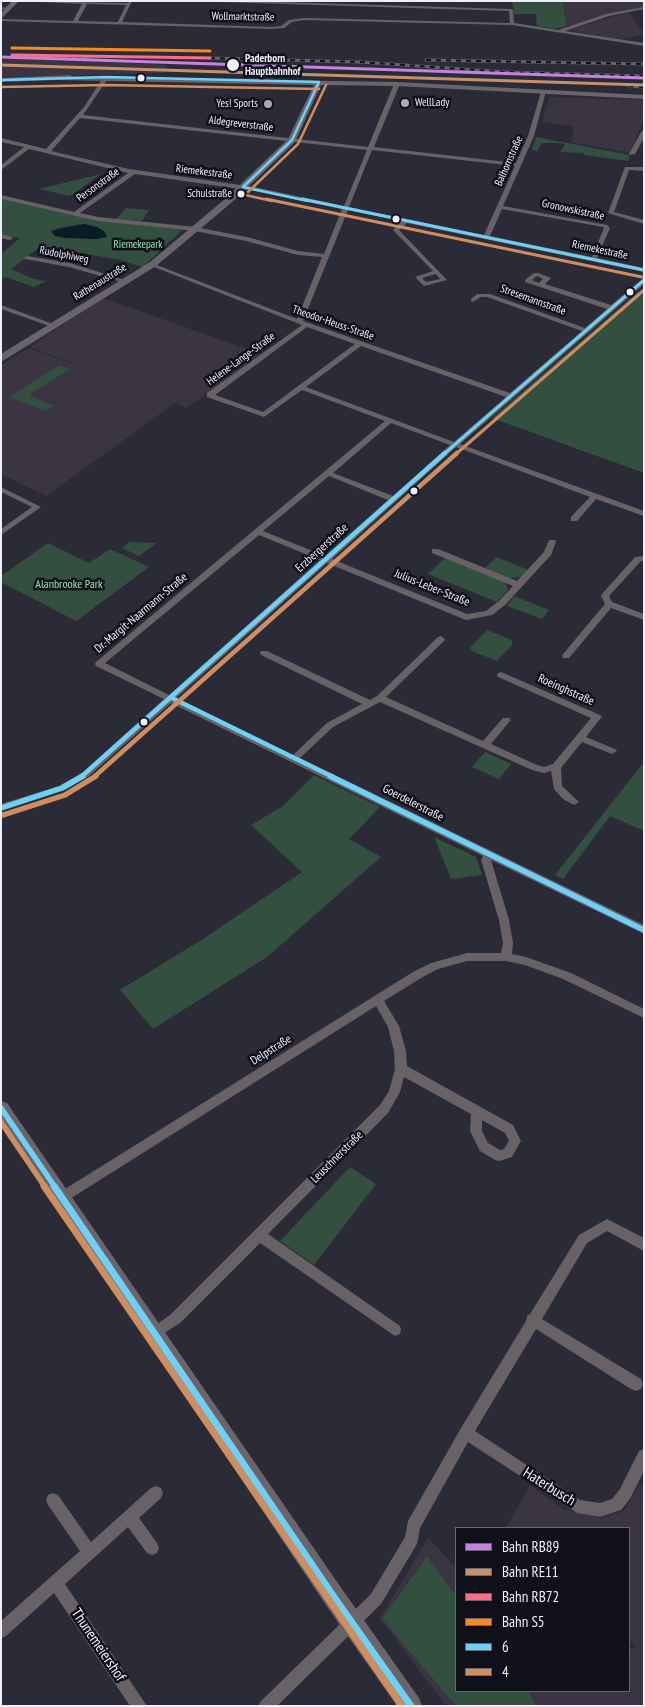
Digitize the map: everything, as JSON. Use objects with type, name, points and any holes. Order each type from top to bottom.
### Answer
[{"type":"street","points":[[1,19],[5,9],[19,1],[130,2],[119,24]]},
{"type":"street","points":[[190,1],[262,2],[289,10],[310,3],[511,10],[512,24]]},
{"type":"street","points":[[74,23],[85,3]]},
{"type":"street","points":[[559,32],[608,15],[644,8]]},
{"type":"street","points":[[289,10],[288,18],[294,20]]},
{"type":"street","name":"Wollmarktstraße","points":[[1,19],[74,23],[278,28],[294,20],[304,19],[512,24],[644,45]]},
{"type":"street","points":[[48,151],[80,116],[105,78]]},
{"type":"street","points":[[1,80],[105,78],[397,84],[644,97]]},
{"type":"street","name":"Rathenaustraße","points":[[1,359],[152,265],[195,229],[243,187],[292,140],[318,82]]},
{"type":"street","points":[[302,324],[345,207],[397,84]]},
{"type":"street","name":"Balhornstraße","points":[[487,236],[519,165],[544,92]]},
{"type":"street","name":"Aldegreverstraße","points":[[80,116],[292,140],[310,140],[370,149],[519,165]]},
{"type":"street","points":[[632,154],[644,132]]},
{"type":"street","name":"Riemekestraße","points":[[3,141],[133,172],[243,187],[644,270]]},
{"type":"street","points":[[1,168],[29,146]]},
{"type":"street","points":[[644,170],[627,168],[611,213],[644,222]]},
{"type":"street","name":"Personstraße","points":[[75,214],[133,172]]},
{"type":"street","points":[[1,197],[112,221],[195,229],[247,239],[298,253],[326,256]]},
{"type":"street","name":"Gronowskistraße","points":[[500,206],[605,226],[607,228],[594,259]]},
{"type":"street","points":[[406,220],[396,230],[437,272]]},
{"type":"street","points":[[1,236],[10,238]]},
{"type":"street","name":"Rudolphiweg","points":[[27,258],[78,267],[125,281]]},
{"type":"street","name":"Theodor-Heuss-Straße","points":[[152,265],[302,324],[511,396]]},
{"type":"street","name":"Erzbergerstraße","points":[[1,808],[73,783],[172,698],[260,614],[329,559],[456,444],[644,280]]},
{"type":"street","points":[[540,285],[612,308]]},
{"type":"street","name":"Stresemannstraße","points":[[473,300],[479,295],[488,295],[586,330]]},
{"type":"street","points":[[1,307],[54,326]]},
{"type":"street","name":"Helene-Lange-Straße","points":[[302,324],[210,395],[264,415],[360,343]]},
{"type":"street","points":[[302,388],[644,514]]},
{"type":"street","name":"Dr.-Margit-Naarmann-Straße","points":[[172,698],[99,664],[260,532],[390,421]]},
{"type":"street","points":[[327,473],[394,499]]},
{"type":"street","points":[[1,489],[38,507],[1,533]]},
{"type":"street","points":[[574,519],[595,496]]},
{"type":"street","points":[[260,532],[329,559]]},
{"type":"street","name":"Julius-Leber-Straße","points":[[329,559],[466,617],[489,613],[502,603],[517,584],[548,554],[552,542]]},
{"type":"street","points":[[435,551],[517,584]]},
{"type":"street","points":[[644,558],[638,559],[605,596],[609,604],[644,617]]},
{"type":"street","points":[[566,656],[609,604]]},
{"type":"street","points":[[295,758],[330,725],[380,698],[441,639]]},
{"type":"street","points":[[264,653],[371,704]]},
{"type":"street","name":"Roeinghstraße","points":[[501,675],[597,717],[556,767]]},
{"type":"street","name":"Goerdelerstraße","points":[[172,698],[644,930]]},
{"type":"street","points":[[380,698],[535,768],[544,770],[556,767],[557,787],[566,797],[574,802]]},
{"type":"street","points":[[485,745],[506,720]]},
{"type":"street","points":[[581,738],[612,751]]},
{"type":"street","points":[[490,854],[486,860],[504,920],[508,943],[506,957]]},
{"type":"street","name":"Delpstraße","points":[[62,1198],[435,966],[466,957],[506,957],[549,968],[644,1014]]},
{"type":"street","name":"Leuschnerstraße","points":[[154,1332],[174,1319],[384,1109],[394,1092],[400,1070],[400,1051],[393,1026],[378,1000]]},
{"type":"street","points":[[400,1070],[477,1112]]},
{"type":"street","points":[[1,1108],[352,1622],[412,1706]]},
{"type":"street","points":[[266,1706],[376,1599],[412,1539],[413,1526],[466,1433],[582,1239],[607,1225],[644,1245]]},
{"type":"street","points":[[259,1235],[396,1330]]},
{"type":"street","points":[[532,1320],[636,1384]]},
{"type":"street","name":"Haterbusch","points":[[466,1433],[565,1499],[577,1506],[591,1510],[600,1510],[616,1505],[625,1494],[644,1456]]},
{"type":"street","points":[[1,1631],[130,1518],[156,1492]]},
{"type":"street","points":[[53,1500],[90,1553]]},
{"type":"street","points":[[130,1518],[152,1548]]},
{"type":"street","name":"Thunemeiershof","points":[[56,1583],[139,1706]]},
{"type":"shaded area","points":[[563,1],[644,1],[644,7],[568,26]]},
{"type":"shaded area","points":[[629,12],[644,34],[620,40],[568,30]]},
{"type":"shaded area","points":[[1,59],[167,65],[165,73],[1,77]]},
{"type":"shaded area","points":[[550,97],[644,100],[644,119],[630,153],[571,142],[574,127],[542,121]]},
{"type":"shaded area","points":[[103,298],[261,354],[187,408],[175,403],[46,496],[1,474],[1,365],[29,348],[93,371],[30,347]]},
{"type":"shaded area","points":[[640,1484],[644,1487],[644,1706],[537,1706],[529,1692],[630,1692],[630,1648],[633,1650],[635,1645],[630,1641],[630,1527],[507,1527],[530,1485],[563,1509],[601,1518],[624,1511]]},
{"type":"shaded area","points":[[428,1538],[455,1566],[455,1594],[427,1556],[382,1619],[456,1706],[446,1706],[380,1618]]},
{"type":"green space","points":[[512,1],[563,1],[567,26],[554,29],[537,26],[536,14],[514,14]]},
{"type":"green space","points":[[536,137],[630,155],[628,161],[585,155],[583,153],[560,152],[565,144],[559,143],[542,143],[537,152],[532,149]]},
{"type":"green space","points":[[101,174],[70,196],[39,189]]},
{"type":"green space","name":"Riemekepark","points":[[1,199],[96,220],[182,230],[143,267],[121,260],[41,246],[11,269],[34,279],[46,281],[34,287],[6,277],[1,280],[1,254],[20,238],[1,235]],"holes":[[[82,224],[96,227],[105,232],[100,239],[56,236],[51,232],[58,228]]]},
{"type":"green space","points":[[126,208],[149,210],[142,221],[116,219]]},
{"type":"green space","points":[[639,291],[644,292],[644,473],[492,418]]},
{"type":"green space","points":[[59,365],[70,369],[29,395],[54,406],[45,411],[9,397]]},
{"type":"green space","points":[[129,542],[156,543],[139,556],[122,548]]},
{"type":"green space","name":"Alanbrooke Park","points":[[48,543],[89,563],[110,549],[149,567],[76,621],[1,582],[1,576]]},
{"type":"green space","points":[[497,557],[528,570],[521,577],[508,578],[485,568]]},
{"type":"green space","points":[[445,558],[505,582],[508,590],[497,602],[428,574]]},
{"type":"green space","points":[[514,596],[549,610],[542,619],[507,606]]},
{"type":"green space","points":[[487,630],[512,640],[512,645],[497,661],[474,652],[470,648]]},
{"type":"green space","points":[[485,752],[511,764],[499,779],[472,767]]},
{"type":"green space","points":[[644,762],[644,831],[610,816],[563,879],[555,875]]},
{"type":"green space","points":[[314,775],[380,807],[349,839],[381,857],[267,957],[153,1029],[120,990],[203,939],[302,872],[251,825],[283,806]]},
{"type":"green space","points":[[434,837],[476,857],[482,875],[451,879]]},
{"type":"green space","points":[[350,1167],[376,1184],[314,1265],[280,1241]]},
{"type":"green space","points":[[427,1556],[455,1594],[455,1692],[529,1692],[537,1706],[456,1706],[382,1619]]},
{"type":"water","points":[[84,224],[97,227],[105,232],[107,237],[96,239],[65,238],[55,236],[51,231]]},
{"type":"railway","points":[[17,55],[87,57]]},
{"type":"railway","points":[[210,58],[360,62],[506,72],[644,76]]},
{"type":"railway","points":[[426,60],[644,64]]},
{"type":"railway","points":[[629,86],[644,87]]},
{"type":"rail line","name":"S5","points":[[12,48],[210,51]]},
{"type":"rail line","name":"RB72","points":[[12,55],[210,58]]},
{"type":"rail line","name":"RB89","points":[[1,57],[644,78]]},
{"type":"rail line","name":"RE11","points":[[1,65],[644,85]]},
{"type":"transit line","name":"6","points":[[1,80],[106,77],[319,82]]},
{"type":"transit line","name":"6","points":[[243,187],[292,140],[319,82]]},
{"type":"transit line","name":"4","points":[[1,87],[106,85],[319,89]]},
{"type":"transit line","name":"4","points":[[248,192],[298,144],[326,85]]},
{"type":"transit line","name":"6","points":[[243,187],[644,270]]},
{"type":"transit line","name":"4","points":[[241,194],[642,277]]},
{"type":"transit line","name":"6","points":[[1,808],[62,788],[86,774],[426,470],[644,280]]},
{"type":"transit line","name":"4","points":[[3,815],[65,795],[91,780],[431,476],[644,290]]},
{"type":"transit line","name":"6","points":[[172,698],[644,930]]},
{"type":"transit line","name":"6","points":[[1,1108],[336,1600],[411,1706]]},
{"type":"transit line","name":"4","points":[[1,1122],[330,1604],[402,1706]]},
{"type":"place","name":"Paderborn Hauptbahnhof","points":[[233,65]]},
{"type":"place","name":"WellLady","points":[[405,103]]},
{"type":"place","name":"Yes! Sports","points":[[268,104]]},
{"type":"place","name":"Schulstraße","points":[[241,194]]}]
